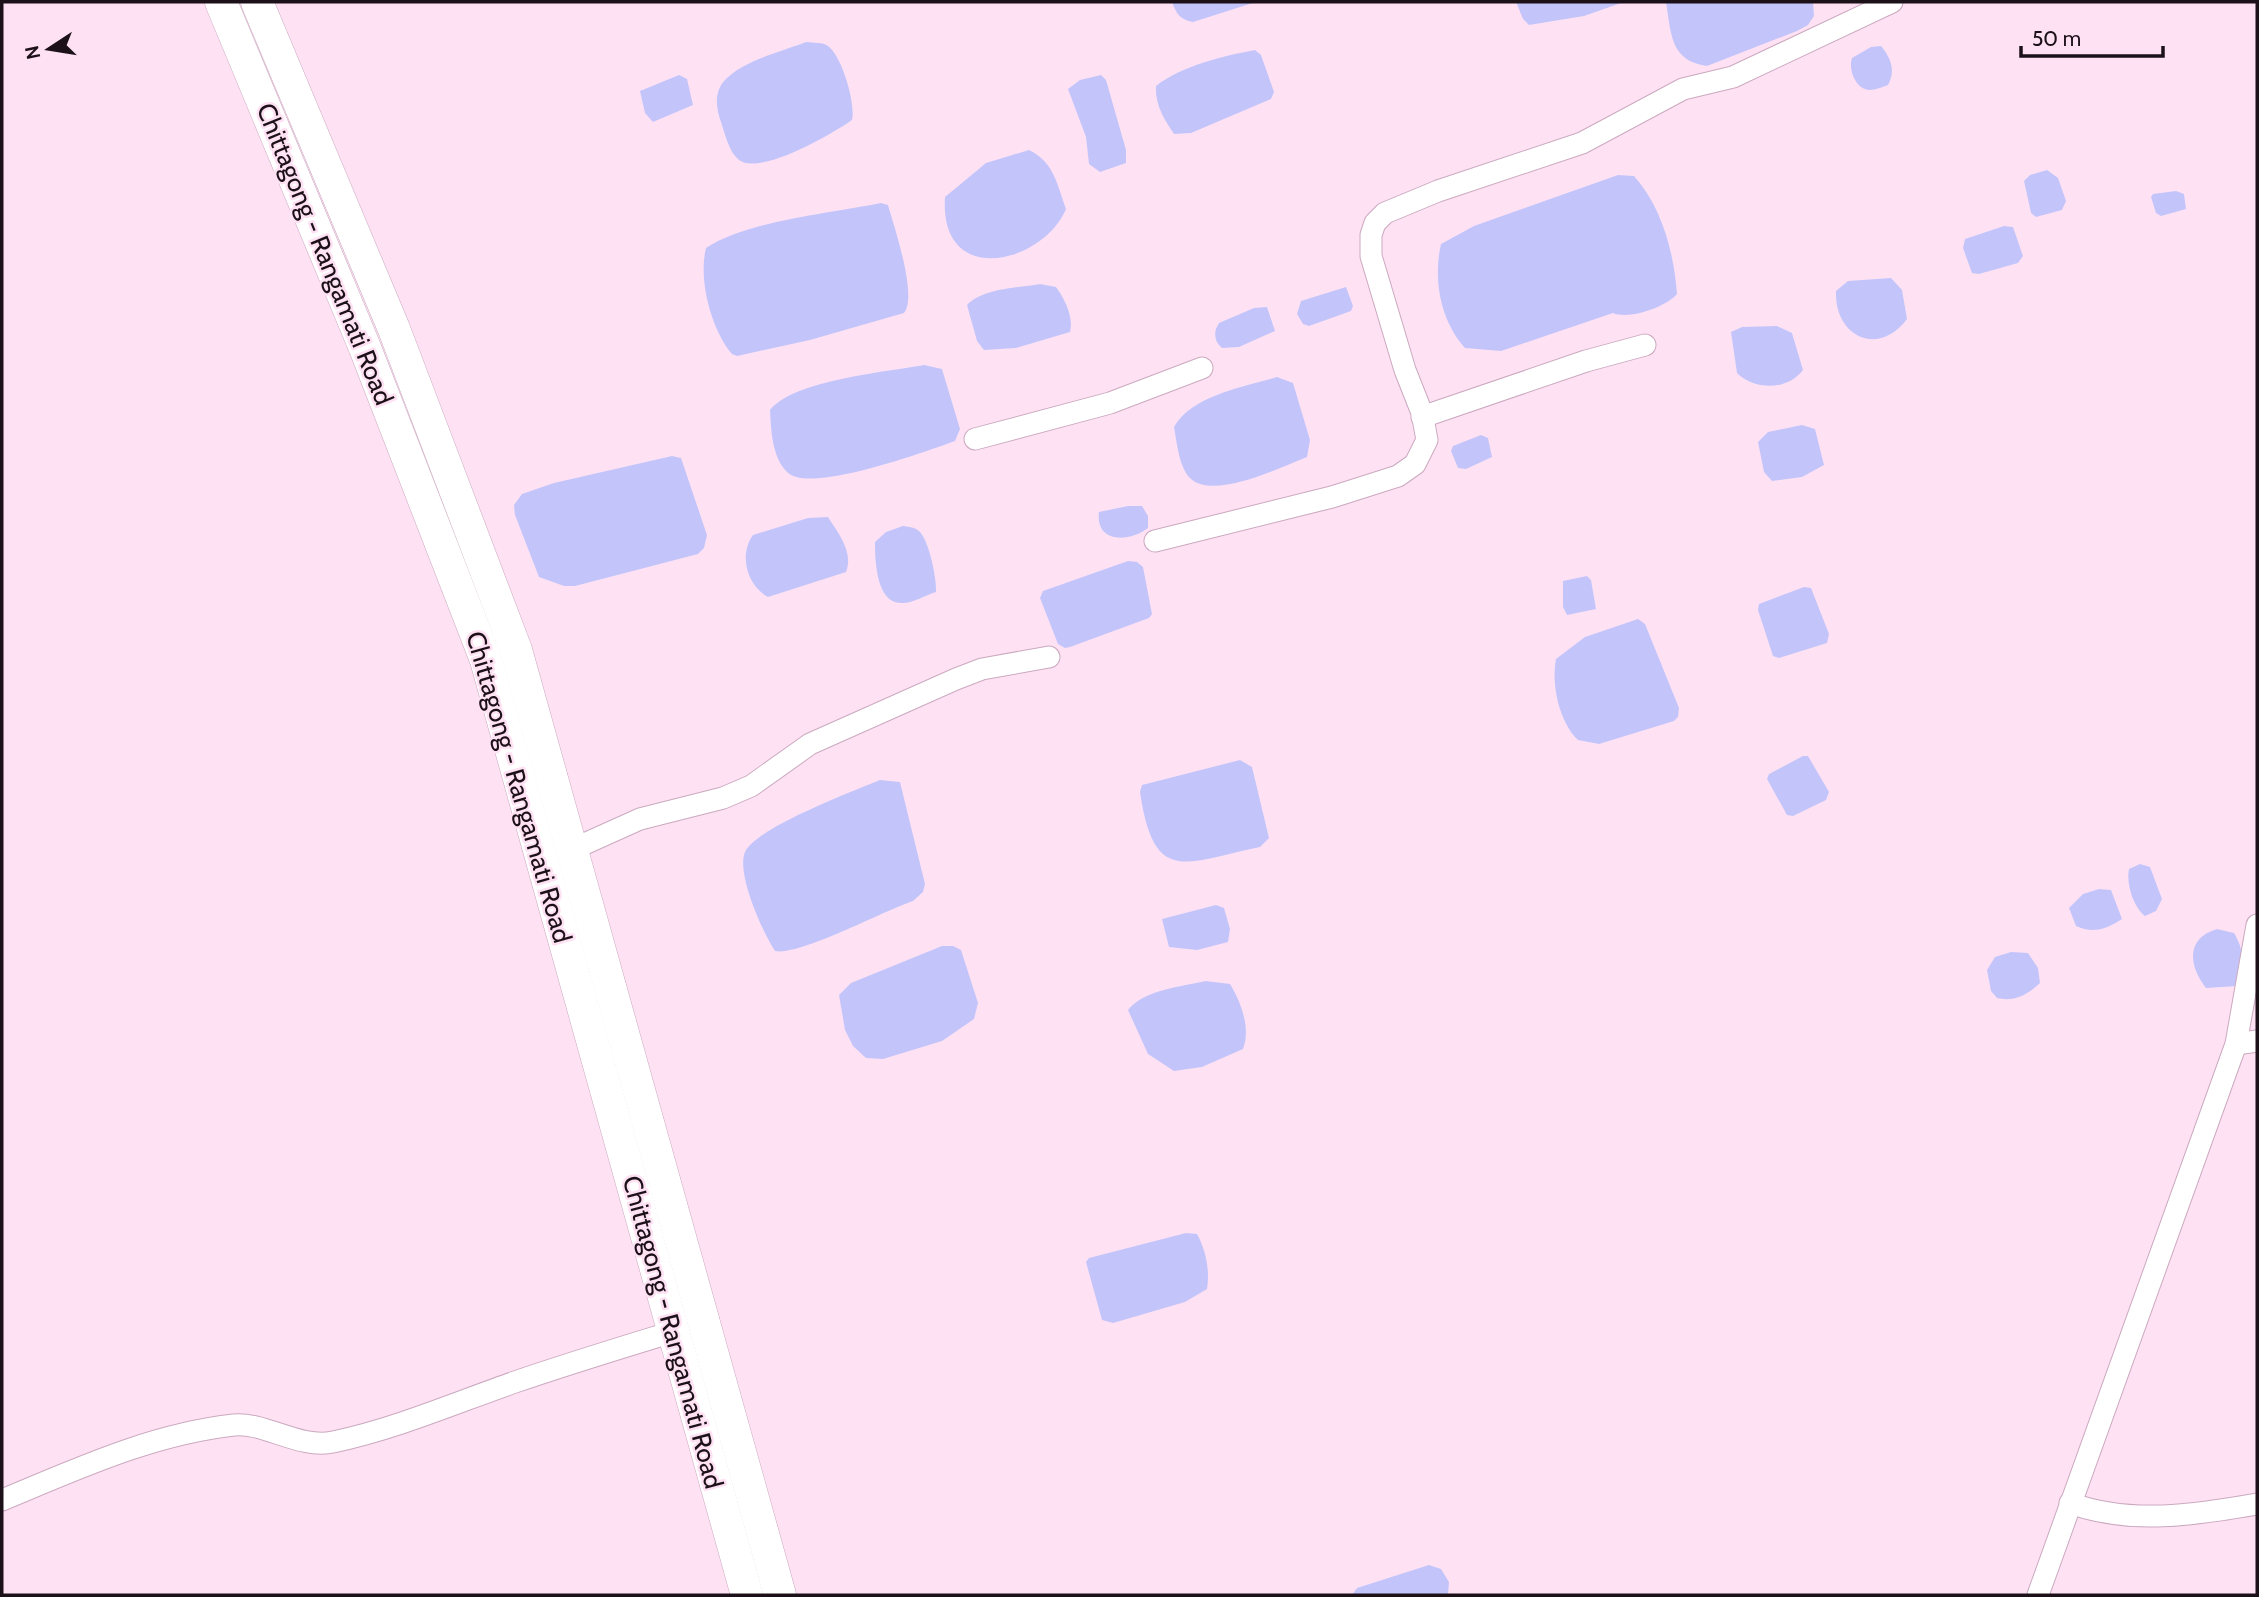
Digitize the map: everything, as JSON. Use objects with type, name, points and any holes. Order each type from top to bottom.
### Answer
[{"type":"highway","name":"Chittagong - Rangamati Road","points":[[221,2],[365,348],[486,660],[747,1595]]},
{"type":"highway","name":"Chittagong - Rangamati Road","points":[[257,2],[394,329],[516,650],[780,1595]]},
{"type":"street","points":[[1155,541],[1319,500],[1398,476],[1415,464],[1427,440],[1422,416],[1401,358],[1371,256],[1371,235],[1375,223],[1385,213],[1438,191],[1582,143],[1683,89],[1732,77],[1892,2]]},
{"type":"street","points":[[1422,416],[1586,361],[1645,345]]},
{"type":"street","points":[[975,439],[1110,403],[1202,368]]},
{"type":"street","points":[[571,850],[640,819],[723,797],[751,786],[810,744],[956,679],[982,669],[1049,657]]},
{"type":"street","points":[[2038,1595],[2070,1503],[2247,1042],[2257,925]]},
{"type":"street","points":[[2,1500],[109,1455],[164,1439],[237,1425],[315,1443],[331,1442],[405,1421],[672,1332]]},
{"type":"street","points":[[2070,1503],[2094,1512],[2139,1517],[2211,1512],[2257,1504]]},
{"type":"water","points":[[1172,2],[1256,2],[1193,22],[1179,15]]},
{"type":"water","points":[[1516,2],[1624,2],[1584,16],[1529,25],[1523,19]]},
{"type":"water","points":[[1666,2],[1813,2],[1814,16],[1808,25],[1797,31],[1707,66],[1695,63],[1679,52],[1671,35]]},
{"type":"water","points":[[806,42],[821,43],[833,51],[850,92],[852,120],[813,143],[779,158],[749,163],[739,160],[730,148],[718,111],[717,96],[721,86],[741,67]]},
{"type":"water","points":[[1881,46],[1891,65],[1892,75],[1888,85],[1874,90],[1865,89],[1854,78],[1852,58],[1871,47]]},
{"type":"water","points":[[1255,50],[1261,55],[1274,92],[1271,99],[1191,133],[1174,134],[1159,106],[1156,86],[1190,67]]},
{"type":"water","points":[[679,75],[687,79],[693,105],[653,122],[645,113],[640,91]]},
{"type":"water","points":[[1101,75],[1106,80],[1126,150],[1126,163],[1100,172],[1089,164],[1086,137],[1068,89],[1080,80]]},
{"type":"water","points":[[1029,150],[1049,167],[1066,209],[1054,228],[1037,243],[1016,254],[995,258],[975,256],[958,245],[948,226],[945,197],[986,163]]},
{"type":"water","points":[[2047,170],[2058,178],[2066,201],[2062,210],[2036,217],[2031,213],[2024,181],[2030,175]]},
{"type":"water","points":[[1618,175],[1634,176],[1644,188],[1659,216],[1673,263],[1677,294],[1647,311],[1628,315],[1613,313],[1501,351],[1465,348],[1450,325],[1441,299],[1438,271],[1441,244],[1474,226]]},
{"type":"water","points":[[2176,191],[2184,194],[2186,209],[2161,216],[2156,213],[2151,197],[2153,194]]},
{"type":"water","points":[[881,203],[888,205],[904,261],[908,305],[904,313],[810,340],[737,356],[732,354],[718,331],[708,303],[704,274],[706,248],[743,231],[766,225]]},
{"type":"water","points":[[2004,226],[2013,227],[2023,256],[2018,263],[1979,274],[1972,273],[1963,248],[1965,239]]},
{"type":"water","points":[[1891,278],[1902,290],[1907,319],[1896,331],[1883,337],[1871,339],[1850,330],[1837,307],[1836,291],[1848,281]]},
{"type":"water","points":[[1040,284],[1056,287],[1070,315],[1070,332],[1016,348],[984,350],[977,341],[967,305],[991,292]]},
{"type":"water","points":[[1346,287],[1353,306],[1351,311],[1309,326],[1303,324],[1297,314],[1301,301]]},
{"type":"water","points":[[1267,307],[1275,331],[1239,347],[1222,348],[1219,345],[1215,336],[1219,323],[1254,308]]},
{"type":"water","points":[[1777,326],[1792,333],[1803,370],[1780,385],[1761,385],[1744,379],[1737,373],[1731,332],[1742,327]]},
{"type":"water","points":[[924,365],[942,369],[960,429],[955,441],[842,475],[799,478],[782,466],[773,443],[770,410],[782,400],[819,384]]},
{"type":"water","points":[[1277,377],[1293,383],[1310,440],[1307,457],[1231,484],[1216,486],[1191,479],[1181,462],[1174,427],[1182,416],[1193,407],[1220,394]]},
{"type":"water","points":[[1802,425],[1815,429],[1824,465],[1802,477],[1772,481],[1764,472],[1758,442],[1768,432]]},
{"type":"water","points":[[1481,435],[1488,438],[1492,457],[1466,469],[1458,468],[1451,451],[1453,446]]},
{"type":"water","points":[[672,456],[681,458],[707,535],[704,548],[698,554],[575,586],[564,586],[539,577],[515,515],[514,505],[522,494],[554,483]]},
{"type":"water","points":[[1142,506],[1148,516],[1148,528],[1124,538],[1108,535],[1102,530],[1099,512]]},
{"type":"water","points":[[828,517],[846,550],[846,572],[768,597],[760,592],[747,569],[746,551],[753,535],[808,518]]},
{"type":"water","points":[[903,526],[919,531],[926,542],[932,560],[936,592],[903,603],[894,602],[882,589],[877,570],[875,542],[886,532]]},
{"type":"water","points":[[1128,561],[1137,562],[1143,567],[1152,614],[1149,618],[1070,647],[1065,648],[1058,644],[1040,598],[1043,591]]},
{"type":"water","points":[[1587,576],[1591,580],[1596,609],[1567,615],[1563,607],[1563,581]]},
{"type":"water","points":[[1804,587],[1811,588],[1829,634],[1827,643],[1779,658],[1773,656],[1758,610],[1759,604]]},
{"type":"water","points":[[1638,619],[1645,624],[1679,708],[1678,717],[1674,721],[1599,744],[1578,740],[1566,723],[1558,702],[1556,659],[1585,637]]},
{"type":"water","points":[[1808,756],[1829,792],[1826,800],[1793,816],[1787,815],[1767,779],[1769,774]]},
{"type":"water","points":[[1240,760],[1252,767],[1269,838],[1260,847],[1212,858],[1177,861],[1164,855],[1154,843],[1146,822],[1140,792],[1142,785]]},
{"type":"water","points":[[880,780],[900,782],[925,884],[923,892],[913,901],[822,940],[787,951],[775,951],[751,901],[744,872],[743,859],[746,850],[787,820]]},
{"type":"water","points":[[2140,864],[2150,867],[2162,899],[2156,911],[2145,916],[2134,901],[2129,881],[2129,869]]},
{"type":"water","points":[[2099,889],[2111,890],[2122,919],[2100,929],[2088,930],[2076,926],[2069,908],[2083,894]]},
{"type":"water","points":[[1216,905],[1224,908],[1230,929],[1228,942],[1197,950],[1169,947],[1162,919]]},
{"type":"water","points":[[2217,929],[2234,933],[2240,945],[2243,966],[2238,986],[2206,988],[2193,962],[2195,946],[2200,939]]},
{"type":"water","points":[[942,946],[953,946],[961,950],[978,1003],[974,1019],[942,1041],[883,1059],[866,1058],[853,1046],[845,1030],[839,995],[851,983]]},
{"type":"water","points":[[2011,952],[2028,953],[2038,968],[2040,983],[2020,996],[1997,998],[1991,991],[1987,970],[1995,957]]},
{"type":"water","points":[[1206,981],[1230,984],[1234,991],[1245,1024],[1243,1049],[1202,1067],[1174,1071],[1148,1054],[1128,1010],[1144,997],[1154,993]]},
{"type":"water","points":[[1186,1233],[1197,1234],[1203,1247],[1208,1268],[1207,1289],[1185,1302],[1113,1323],[1102,1320],[1086,1262],[1089,1258]]},
{"type":"water","points":[[1429,1565],[1441,1569],[1449,1582],[1448,1595],[1352,1595],[1357,1588]]}]
